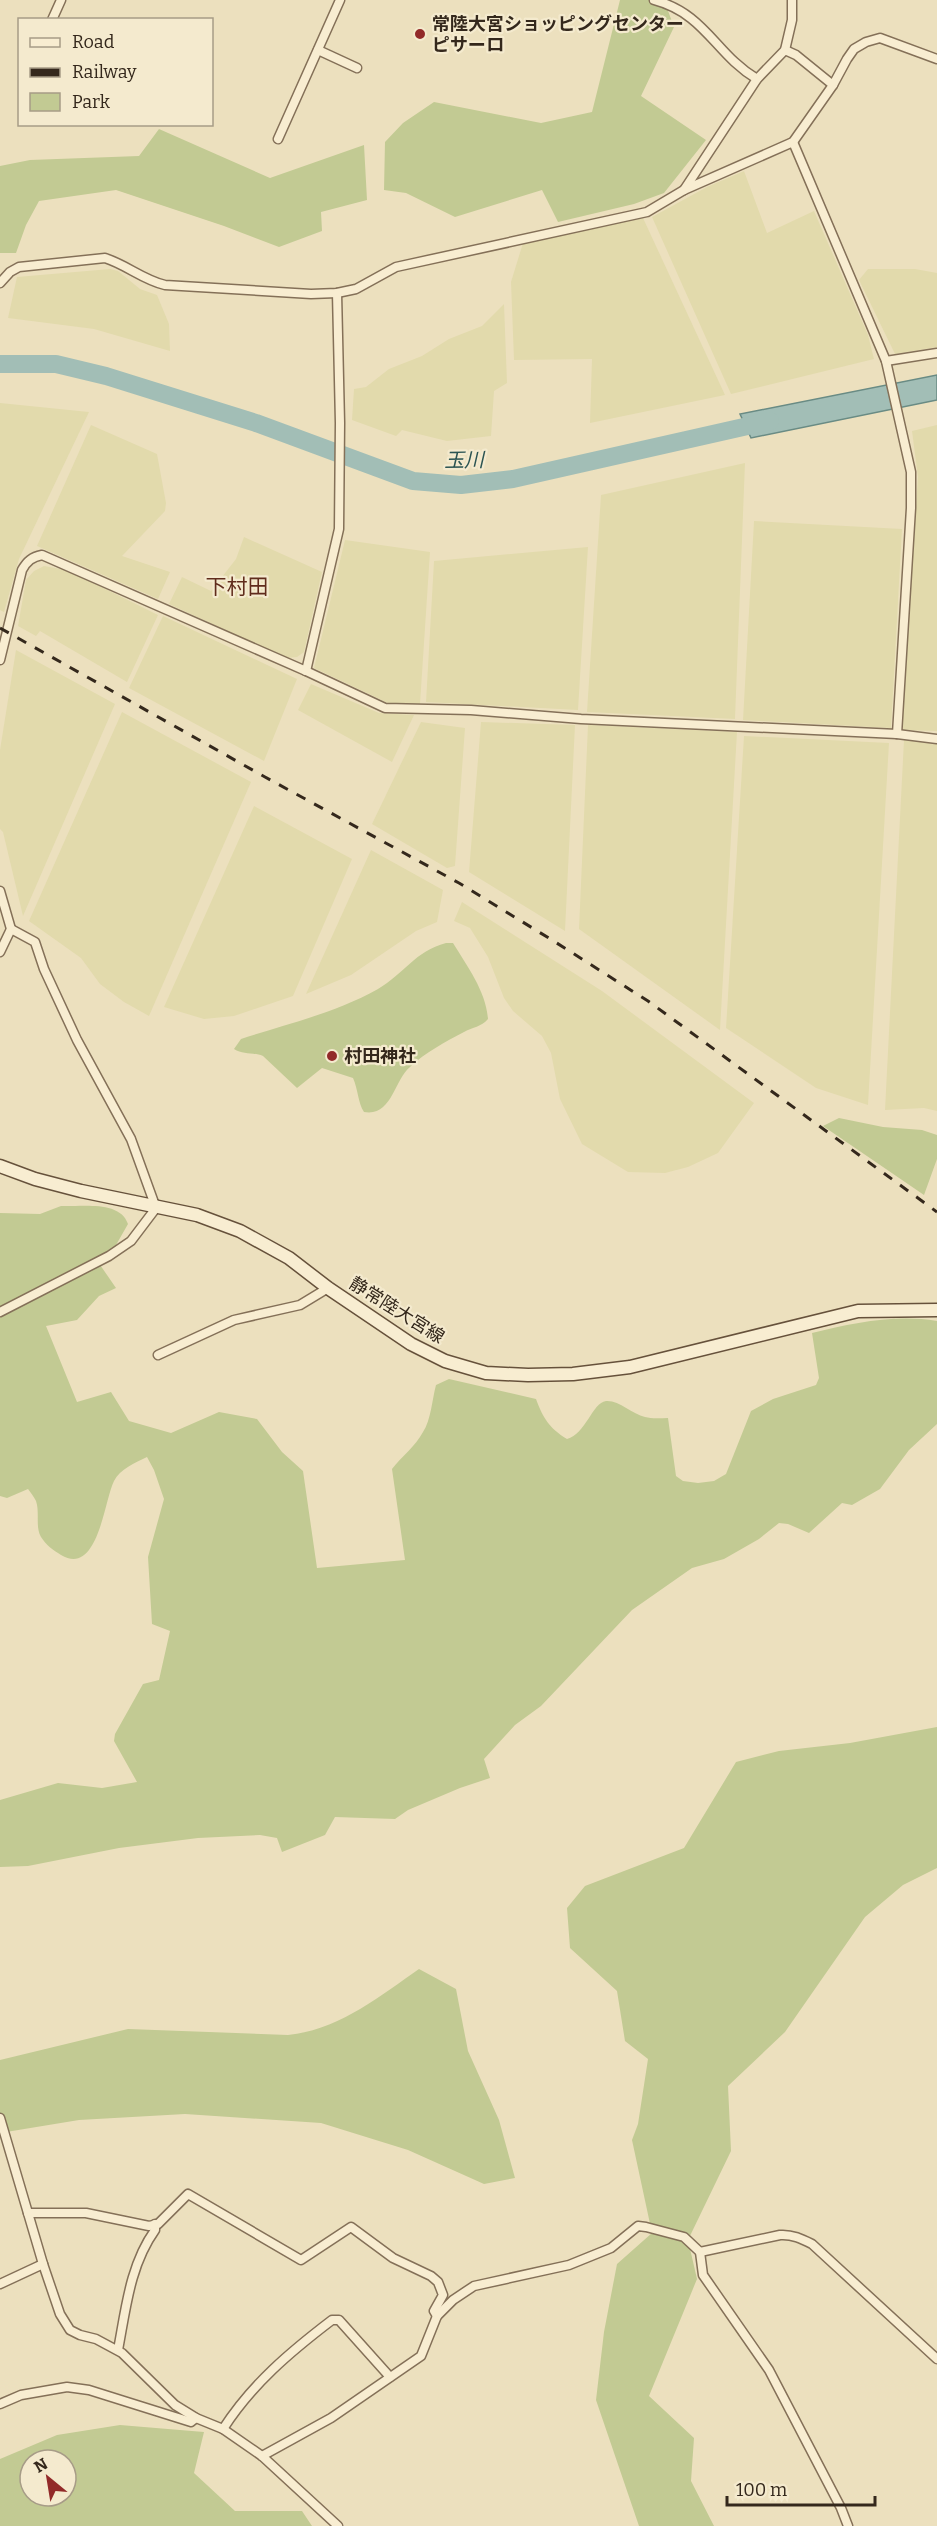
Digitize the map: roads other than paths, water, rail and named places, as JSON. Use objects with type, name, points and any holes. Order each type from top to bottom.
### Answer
[{"type":"main road","name":"静常陸大宮線","points":[[0,1166],[58,1185],[156,1208],[197,1215],[262,1241],[411,1344],[445,1361],[486,1373],[573,1374],[630,1367],[858,1311],[937,1310]]},
{"type":"street","points":[[53,18],[61,0]]},
{"type":"street","points":[[278,139],[340,0]]},
{"type":"street","points":[[654,0],[670,4],[691,18],[709,33],[734,63],[758,79]]},
{"type":"street","points":[[684,190],[758,79],[785,50],[792,20],[792,0]]},
{"type":"street","points":[[0,283],[9,272],[19,267],[105,258],[118,262],[151,282],[165,285],[310,294],[337,293],[356,289],[396,267],[647,212],[684,190],[794,142],[833,85],[854,49],[866,42],[880,38],[937,59]]},
{"type":"street","points":[[318,50],[357,68]]},
{"type":"street","points":[[785,50],[796,55],[833,85]]},
{"type":"street","points":[[794,142],[885,361],[910,472],[911,508],[897,734]]},
{"type":"street","points":[[306,670],[339,530],[340,423],[337,293]]},
{"type":"street","points":[[885,361],[937,353]]},
{"type":"street","points":[[0,660],[22,570],[34,556],[42,555],[306,670],[385,708],[471,710],[581,719],[897,734],[937,739]]},
{"type":"street","points":[[0,891],[11,929],[0,952]]},
{"type":"street","points":[[0,1312],[109,1256],[130,1241],[156,1208],[131,1139],[77,1040],[44,969],[35,942],[11,929]]},
{"type":"street","points":[[158,1355],[234,1320],[300,1305],[328,1288]]},
{"type":"street","points":[[0,2118],[43,2264],[60,2314],[70,2330],[118,2350],[175,2405],[196,2418],[223,2429],[262,2456],[338,2526]]},
{"type":"street","points":[[28,2213],[86,2213],[149,2226],[155,2224],[188,2194],[301,2260],[351,2227],[393,2258],[431,2276],[438,2282],[443,2295],[434,2311],[436,2316]]},
{"type":"street","points":[[118,2350],[133,2272],[144,2245],[155,2230],[155,2224]]},
{"type":"street","points":[[262,2456],[331,2418],[421,2356],[436,2316],[453,2300],[474,2286],[570,2265],[611,2248],[638,2226],[684,2237],[700,2252],[703,2275],[769,2370],[841,2508],[848,2526]]},
{"type":"street","points":[[700,2252],[780,2235],[802,2239],[812,2244],[937,2359]]},
{"type":"street","points":[[0,2284],[43,2264]]},
{"type":"street","points":[[223,2429],[235,2411],[270,2371],[332,2320],[339,2320],[390,2377]]},
{"type":"street","points":[[0,2404],[21,2395],[67,2387],[89,2390],[191,2422],[196,2418]]},
{"type":"water","points":[[937,375],[937,400],[751,438],[740,414]]},
{"type":"waterway","name":"玉川","points":[[0,364],[56,364],[106,376],[256,423],[413,481],[461,485],[513,479],[770,421]]},
{"type":"railway","points":[[0,628],[459,883],[552,940],[648,1001],[937,1212]]},
{"type":"place","name":"常陸大宮ショッピングセンター ピサーロ","points":[[420,34]]},
{"type":"place","name":"村田神社","points":[[332,1056]]},
{"type":"district","name":"下村田","points":[[237,587]]}]
